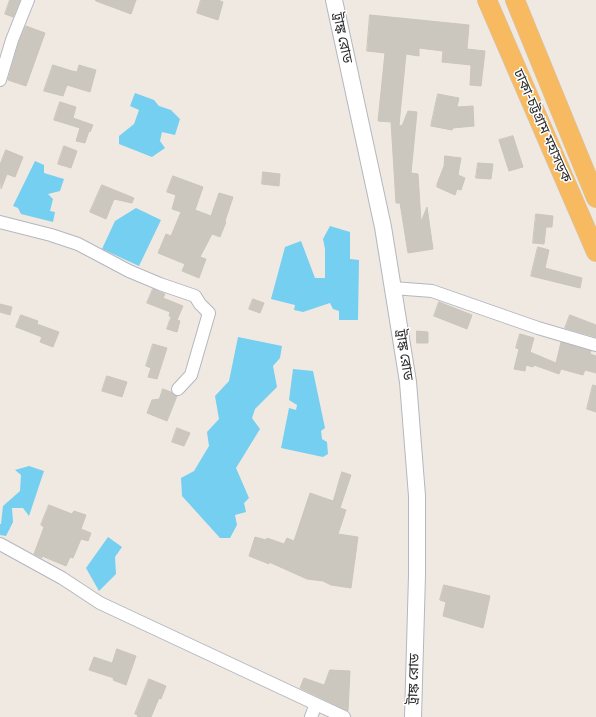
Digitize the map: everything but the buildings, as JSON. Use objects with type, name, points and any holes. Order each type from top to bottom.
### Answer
[{"type":"highway","name":"ঢাকা-চট্টগ্রাম মহাসড়ক","points":[[487,0],[596,252]]},
{"type":"highway","name":"ঢাকা-চট্টগ্রাম মহাসড়ক","points":[[514,0],[596,198]]},
{"type":"main road","name":"ট্রাঙ্ক রোড","points":[[334,0],[383,227],[408,382],[417,496],[417,575],[413,717]]},
{"type":"street","points":[[0,80],[12,40],[28,0]]},
{"type":"street","points":[[0,222],[51,235],[78,244],[129,271],[195,296],[200,304],[209,313],[191,375],[178,389]]},
{"type":"street","points":[[393,288],[432,291],[538,328],[596,345]]},
{"type":"street","points":[[0,544],[62,578],[100,603],[344,717]]},
{"type":"street","points":[[311,717],[316,704]]},
{"type":"water","points":[[135,93],[154,100],[159,106],[171,110],[180,119],[175,135],[162,132],[160,141],[165,148],[152,157],[119,144],[119,136],[134,124],[139,110],[130,106]]},
{"type":"water","points":[[35,161],[44,165],[44,173],[64,179],[60,191],[48,194],[53,199],[50,211],[55,212],[53,222],[21,214],[18,208],[13,206]]},
{"type":"water","points":[[136,208],[161,220],[139,266],[102,249],[115,221]]},
{"type":"water","points":[[330,226],[350,232],[350,259],[359,260],[358,320],[339,320],[339,311],[333,309],[330,303],[303,312],[294,310],[295,305],[271,299],[285,247],[301,241],[315,278],[325,278],[325,249],[323,239]]},
{"type":"water","points":[[238,337],[282,346],[280,358],[273,366],[277,387],[255,409],[252,418],[260,429],[236,468],[249,498],[244,503],[246,512],[235,515],[237,525],[230,538],[220,538],[182,496],[181,478],[194,471],[209,446],[207,432],[219,419],[215,396],[229,381]]},
{"type":"water","points":[[293,369],[313,371],[325,428],[321,431],[322,439],[327,442],[328,454],[323,457],[281,448],[289,408],[296,410],[297,405],[289,400]]},
{"type":"water","points":[[29,466],[44,471],[29,516],[23,508],[12,508],[13,522],[6,536],[0,535],[3,506],[20,491],[21,475],[15,470]]},
{"type":"water","points":[[108,537],[122,547],[115,557],[116,574],[99,591],[86,568]]}]
